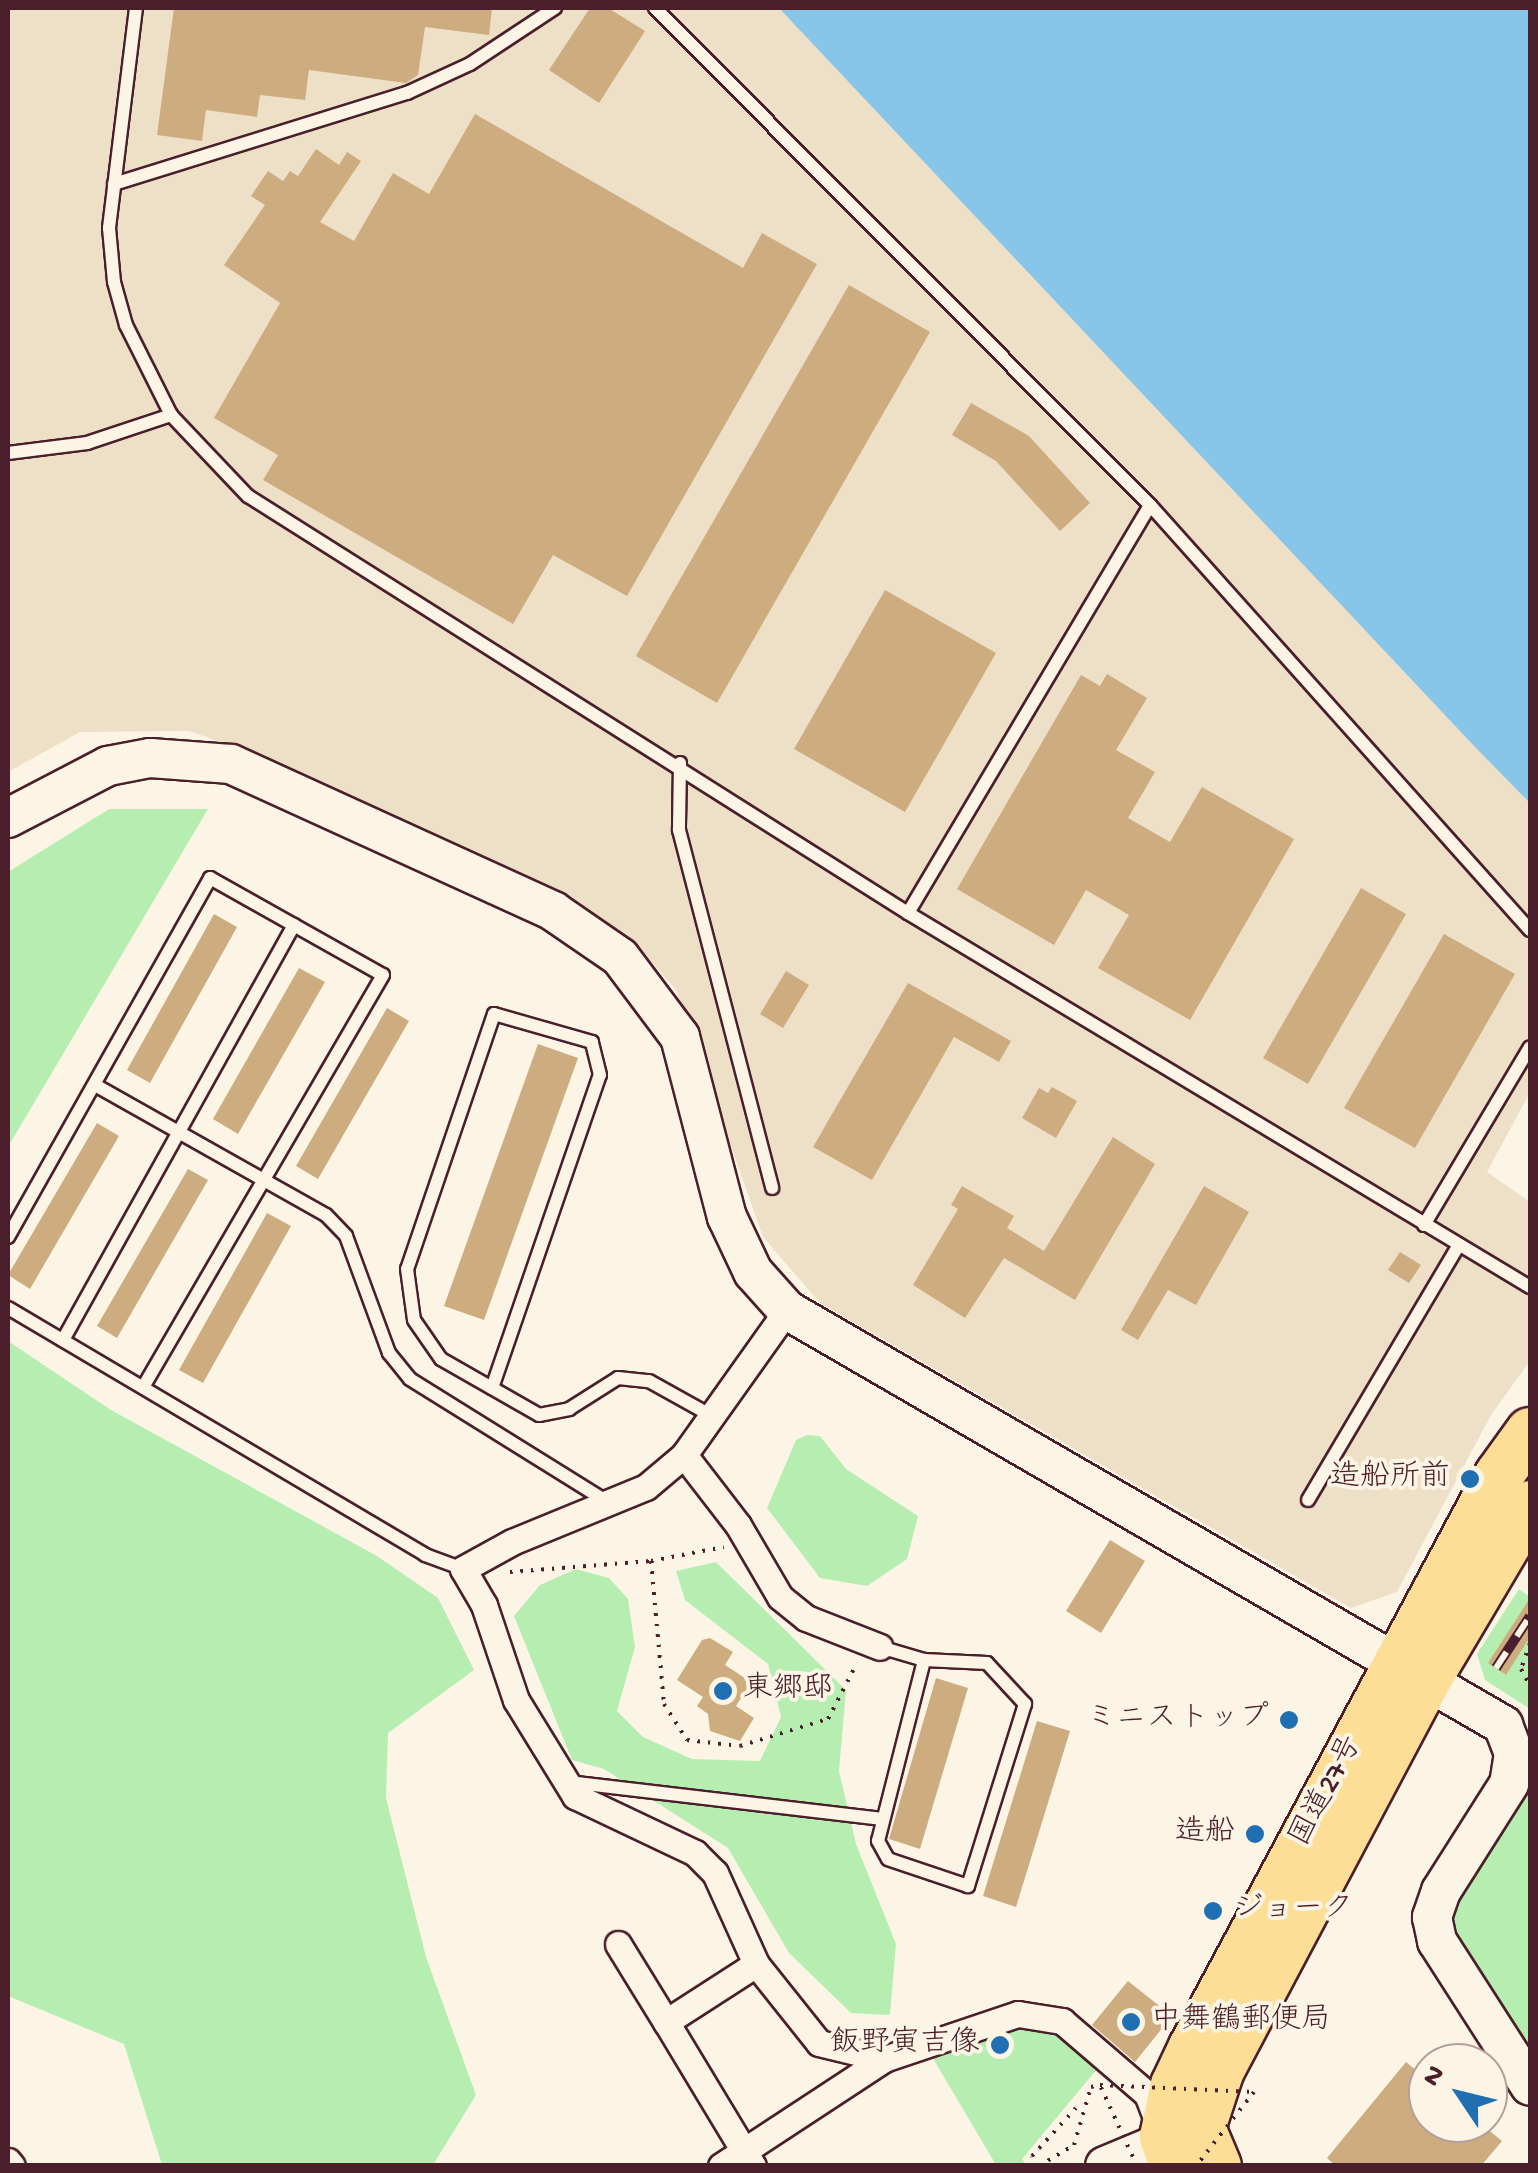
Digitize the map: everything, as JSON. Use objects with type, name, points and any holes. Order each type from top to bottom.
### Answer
[{"type":"highway","name":"国道27号","points":[[1413,1669],[1498,1475],[1530,1432]]},
{"type":"highway","name":"国道27号","points":[[1182,2155],[1175,2085],[1193,2047],[1413,1669],[1530,1505]]},
{"type":"street","points":[[8,818],[108,766],[150,758],[231,764],[589,932],[642,978],[680,1037],[726,1217],[752,1272],[788,1310],[1504,1725],[1514,1753],[1509,1784],[1441,1891],[1432,1917],[1436,1942],[1530,2086]]},
{"type":"street","points":[[788,1310],[684,1455],[646,1487],[512,1542],[466,1574],[516,1700],[563,1782],[596,1811],[695,1853],[716,1873],[756,1964],[819,2043],[884,2059]]},
{"type":"street","points":[[684,1455],[748,1543],[780,1596],[806,1618],[870,1643]]},
{"type":"street","points":[[618,1944],[749,2158]]},
{"type":"street","points":[[666,2022],[756,1964]]},
{"type":"street","points":[[721,2166],[749,2158],[884,2059],[1018,2014],[1043,2014],[1062,2021],[1147,2094],[1182,2155],[1105,2166]]},
{"type":"lane","points":[[136,8],[114,184],[114,282],[126,325],[171,416],[248,496],[305,538],[680,763],[908,913],[1530,1287]]},
{"type":"lane","points":[[114,184],[406,93],[470,64],[555,8]]},
{"type":"lane","points":[[655,8],[1150,505],[1530,930]]},
{"type":"lane","points":[[8,453],[87,443],[171,416]]},
{"type":"lane","points":[[908,913],[1150,505]]},
{"type":"lane","points":[[680,763],[679,830],[772,1188]]},
{"type":"lane","points":[[8,1236],[210,878],[383,975],[260,1179],[144,1386]]},
{"type":"lane","points":[[64,1340],[294,925]]},
{"type":"lane","points":[[492,1388],[600,1075],[592,1042],[494,1014],[406,1270],[414,1320],[442,1359],[492,1388],[539,1415],[568,1409],[618,1378],[649,1381],[712,1416]]},
{"type":"lane","points":[[1424,1225],[1530,1048]]},
{"type":"lane","points":[[95,1084],[326,1215],[346,1236],[390,1353],[410,1379],[611,1504]]},
{"type":"lane","points":[[1308,1500],[1459,1246]]},
{"type":"lane","points":[[8,1308],[426,1555],[466,1574]]},
{"type":"lane","points":[[870,1643],[924,1660],[987,1663],[1025,1704],[968,1886],[888,1859],[878,1842],[924,1660]]},
{"type":"lane","points":[[563,1782],[883,1819]]},
{"type":"path","points":[[466,1574],[650,1561],[748,1543]]},
{"type":"path","points":[[650,1561],[664,1704],[688,1740],[740,1746],[828,1720],[870,1643]]},
{"type":"path","points":[[1530,1643],[1521,1669],[1530,1686]]},
{"type":"path","points":[[1076,2108],[1032,2156],[1038,2166],[1074,2146],[1091,2088],[1100,2085],[1254,2092],[1182,2155],[1100,2085]]},
{"type":"shaded area","points":[[8,8],[781,8],[1530,795],[1530,1092],[1487,1172],[1530,1202],[1530,1361],[1491,1415],[1397,1592],[1351,1608],[820,1303],[763,1237],[676,990],[640,948],[563,901],[252,753],[189,731],[80,732],[8,772]]},
{"type":"green space","points":[[109,809],[208,809],[8,1147],[8,872]]},
{"type":"green space","points":[[8,1341],[111,1410],[377,1556],[438,1598],[474,1670],[388,1733],[386,1798],[426,1957],[476,2095],[433,2165],[162,2165],[124,2044],[8,1996]]},
{"type":"green space","points":[[807,1435],[820,1436],[846,1469],[918,1516],[907,1559],[867,1586],[820,1578],[767,1508],[796,1440]]},
{"type":"green space","points":[[716,1562],[846,1690],[839,1771],[856,1844],[896,1944],[890,2015],[851,2013],[789,1953],[728,1848],[604,1769],[572,1760],[514,1616],[540,1585],[576,1569],[609,1578],[628,1599],[635,1647],[617,1711],[643,1737],[692,1759],[760,1761],[781,1717],[768,1664],[685,1600],[676,1571]]},
{"type":"green space","points":[[1519,1589],[1530,1597],[1530,1709],[1485,1680],[1477,1654]]},
{"type":"green space","points":[[1530,1781],[1530,2054],[1458,1944],[1450,1911]]},
{"type":"green space","points":[[1038,2021],[1098,2068],[1022,2159],[1026,2165],[996,2165],[931,2055]]},
{"type":"water","points":[[779,8],[1530,8],[1530,803],[1476,748]]},
{"type":"building","points":[[174,8],[492,8],[489,35],[425,27],[418,75],[406,83],[309,70],[305,100],[260,95],[257,117],[206,110],[202,141],[157,135]]},
{"type":"building","points":[[590,8],[608,8],[645,31],[599,103],[549,70]]},
{"type":"building","points":[[475,114],[743,268],[762,233],[817,264],[627,596],[553,555],[513,624],[263,480],[278,455],[214,418],[280,303],[224,265],[265,205],[251,196],[268,171],[283,181],[290,171],[298,176],[316,149],[339,165],[347,152],[361,161],[320,222],[354,241],[393,173],[429,194]]},
{"type":"building","points":[[849,285],[930,332],[717,703],[636,656]]},
{"type":"building","points":[[971,403],[1029,436],[1090,503],[1060,531],[996,461],[952,435]]},
{"type":"building","points":[[885,590],[996,653],[905,812],[794,749]]},
{"type":"building","points":[[1107,674],[1147,698],[1116,750],[1155,772],[1128,818],[1170,842],[1202,787],[1294,839],[1190,1020],[1098,968],[1129,915],[1086,890],[1054,945],[957,889],[1081,675],[1100,686]]},
{"type":"building","points":[[1361,888],[1406,914],[1308,1084],[1263,1058]]},
{"type":"building","points":[[214,914],[237,927],[150,1083],[127,1070]]},
{"type":"building","points":[[1444,934],[1515,974],[1415,1148],[1344,1108]]},
{"type":"building","points":[[299,968],[325,982],[238,1134],[213,1119]]},
{"type":"building","points":[[786,971],[809,985],[783,1028],[760,1014]]},
{"type":"building","points":[[908,983],[1011,1041],[999,1062],[954,1037],[872,1180],[813,1147]]},
{"type":"building","points":[[387,1008],[409,1021],[318,1179],[296,1166]]},
{"type":"building","points":[[538,1044],[578,1058],[484,1320],[444,1306]]},
{"type":"building","points":[[1052,1087],[1077,1101],[1056,1138],[1022,1118],[1039,1088],[1048,1093]]},
{"type":"building","points":[[97,1123],[119,1136],[30,1289],[8,1275]]},
{"type":"building","points":[[1113,1137],[1155,1164],[1075,1300],[1004,1258],[965,1318],[913,1285],[958,1209],[951,1205],[962,1186],[1014,1216],[1007,1228],[1044,1251]]},
{"type":"building","points":[[188,1169],[208,1180],[117,1338],[97,1326]]},
{"type":"building","points":[[1204,1186],[1249,1212],[1196,1305],[1168,1290],[1138,1340],[1121,1330]]},
{"type":"building","points":[[267,1213],[291,1226],[203,1383],[179,1370]]},
{"type":"building","points":[[1400,1252],[1421,1265],[1409,1283],[1388,1270]]},
{"type":"building","points":[[1110,1540],[1145,1561],[1101,1633],[1066,1611]]},
{"type":"building","points":[[1530,1598],[1530,1637],[1506,1675],[1488,1663]]},
{"type":"building","points":[[710,1638],[733,1652],[725,1665],[751,1682],[736,1706],[754,1718],[740,1741],[710,1731],[708,1714],[697,1706],[703,1697],[677,1680],[702,1640]]},
{"type":"building","points":[[936,1678],[968,1688],[920,1849],[889,1839]]},
{"type":"building","points":[[1037,1721],[1070,1731],[1016,1907],[983,1896]]},
{"type":"building","points":[[1128,1981],[1172,2016],[1135,2062],[1092,2025]]},
{"type":"building","points":[[1406,2062],[1408,2143],[1500,2143],[1481,2166],[1336,2166],[1327,2158]]},
{"type":"railway","points":[[1496,1668],[1530,1616]]},
{"type":"place","name":"造船所前","points":[[1470,1479]]},
{"type":"place","name":"東郷邸","points":[[723,1691]]},
{"type":"place","name":"ミニストップ","points":[[1289,1720]]},
{"type":"place","name":"造船","points":[[1255,1834]]},
{"type":"place","name":"ジョーク","points":[[1213,1911]]},
{"type":"place","name":"中舞鶴郵便局","points":[[1131,2022]]},
{"type":"place","name":"飯野寅吉像","points":[[1000,2045]]}]
